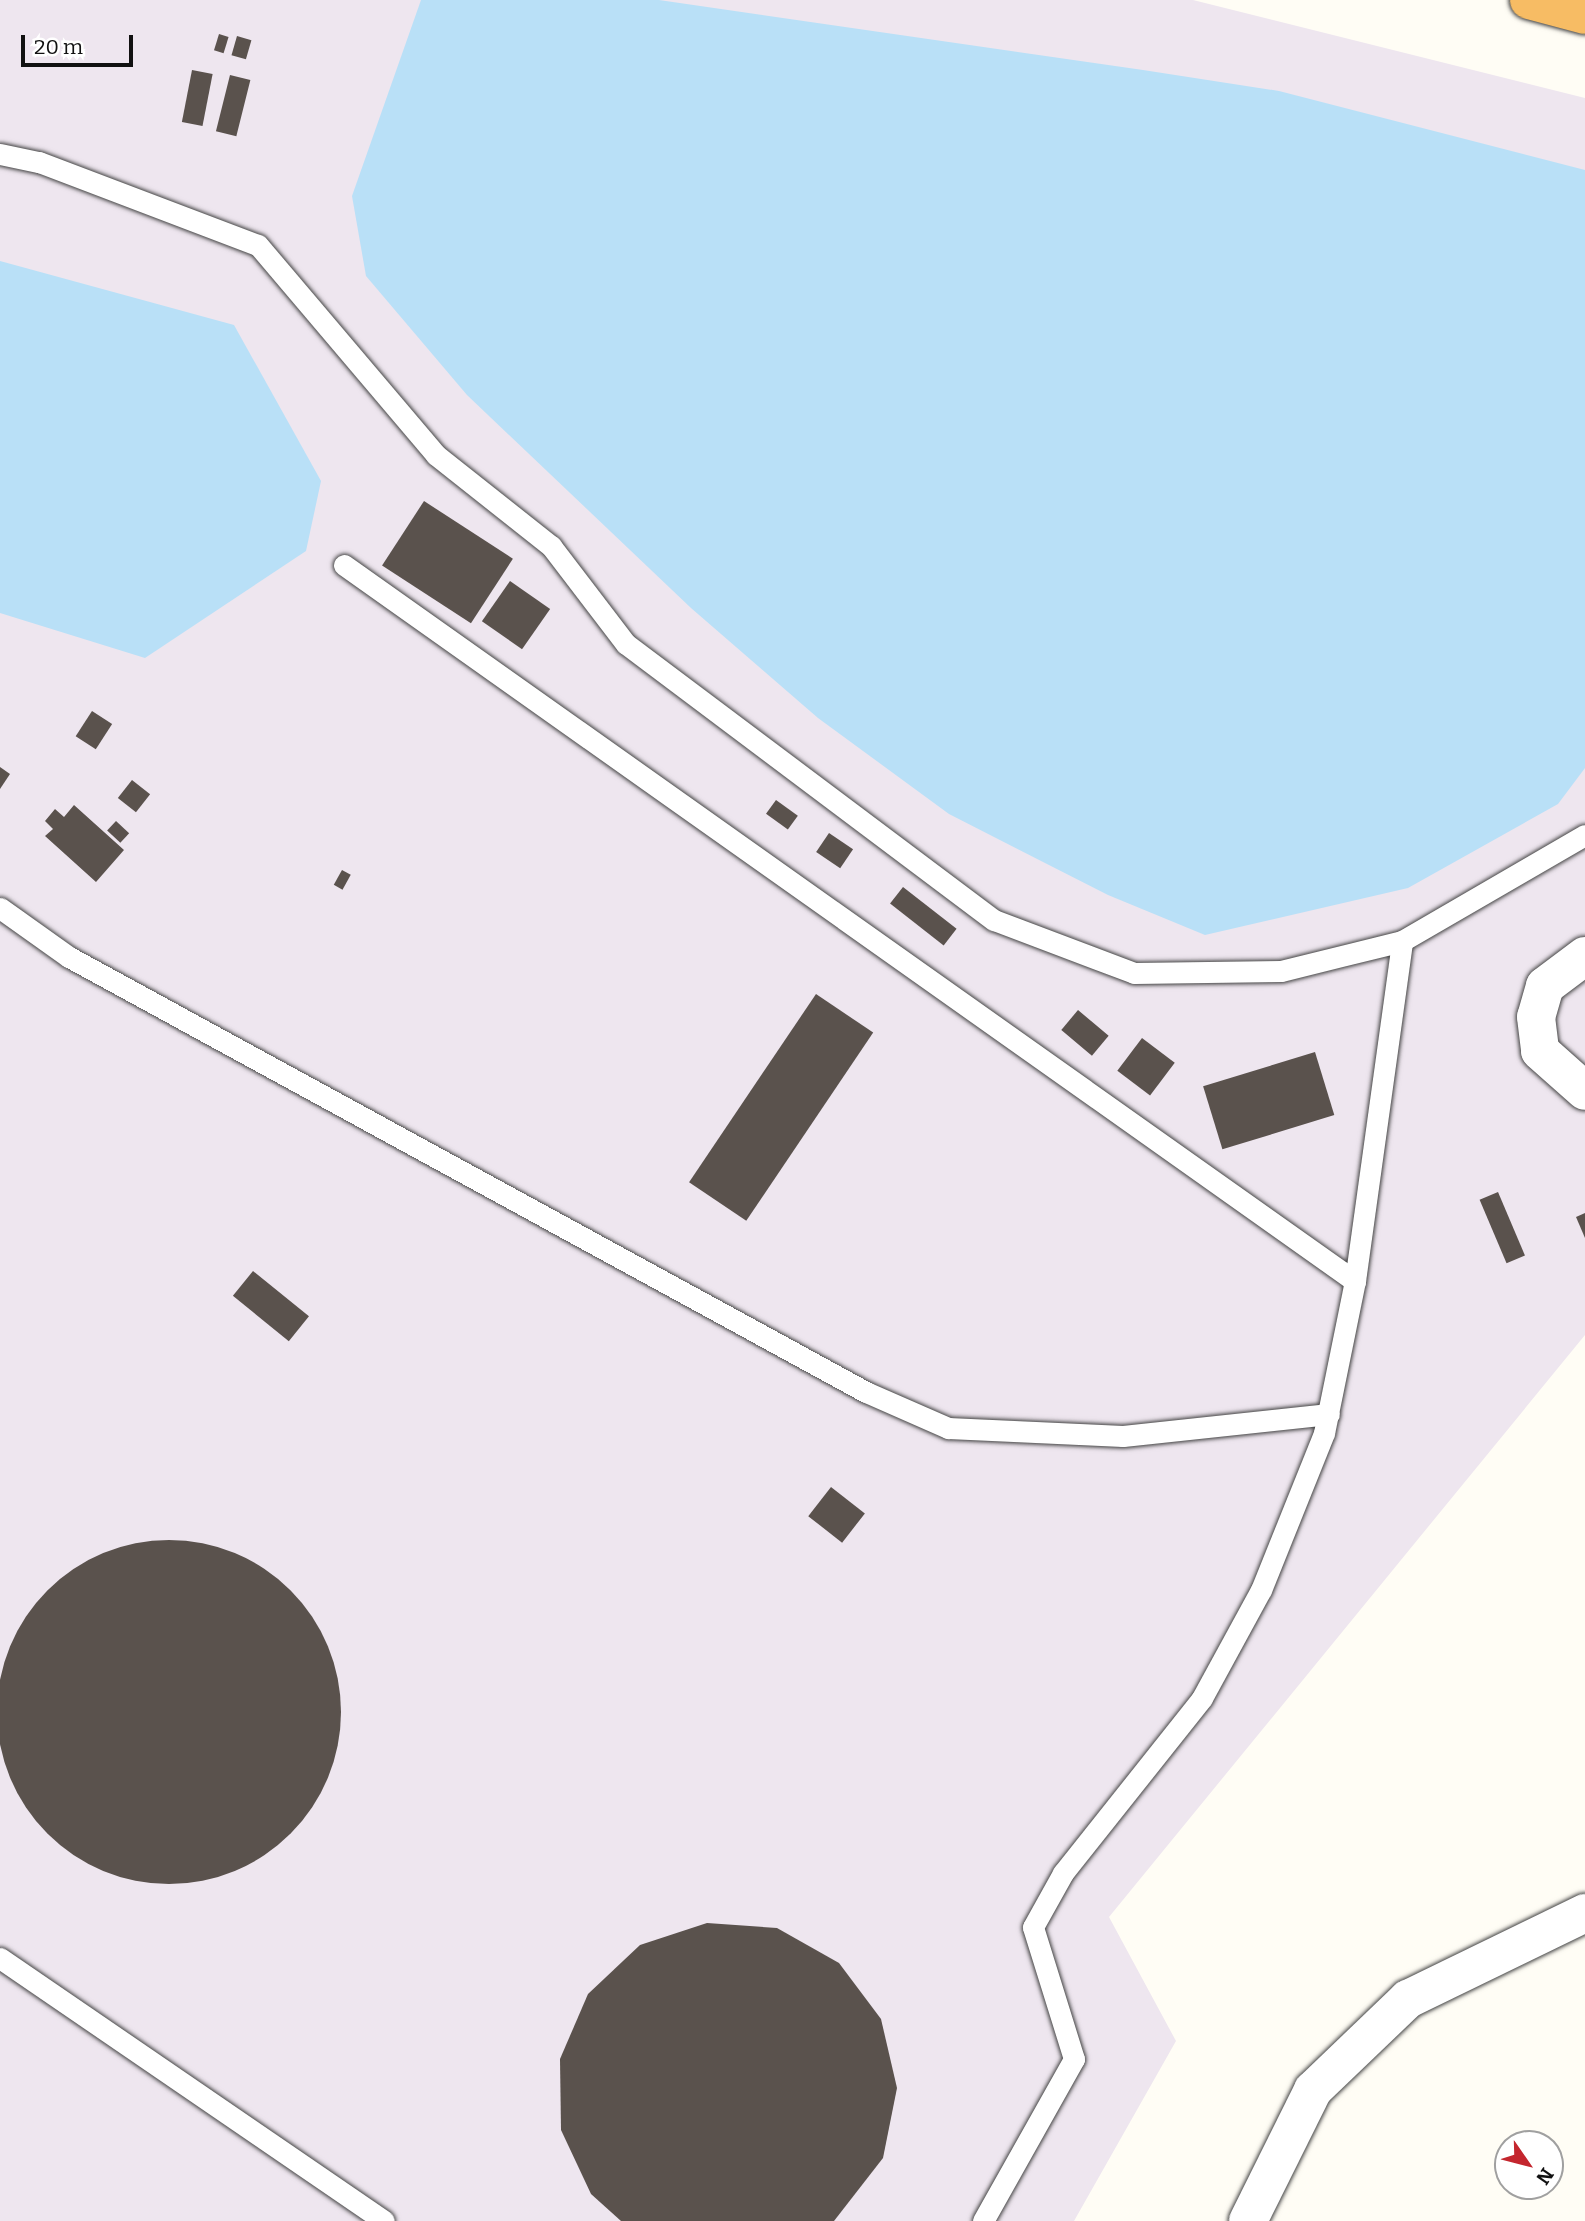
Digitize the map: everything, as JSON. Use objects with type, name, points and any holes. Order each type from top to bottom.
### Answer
[{"type":"highway","points":[[1529,0],[1585,15]]},
{"type":"street","points":[[1585,956],[1545,986],[1536,1017],[1540,1051],[1585,1091]]},
{"type":"street","points":[[1248,2221],[1313,2090],[1408,1999],[1585,1913]]},
{"type":"lane","points":[[0,154],[39,162],[258,245],[436,455],[551,546],[626,644],[994,920],[1134,973],[1281,971],[1402,941],[1585,835]]},
{"type":"lane","points":[[344,565],[1355,1281]]},
{"type":"lane","points":[[0,908],[69,957],[866,1392],[948,1428],[1123,1436],[1329,1414]]},
{"type":"lane","points":[[983,2221],[1074,2059],[1033,1927],[1063,1873],[1202,1698],[1261,1590],[1329,1414],[1355,1281],[1402,941]]},
{"type":"lane","points":[[0,1958],[384,2221]]},
{"type":"shaded area","points":[[0,0],[1193,0],[1585,98],[1585,1335],[1109,1917],[1176,2041],[1074,2221],[0,2221]]},
{"type":"water","points":[[421,0],[659,0],[1143,70],[1279,91],[1585,170],[1585,768],[1558,804],[1408,888],[1205,935],[1108,895],[949,814],[818,718],[691,608],[467,395],[366,276],[352,196]]},
{"type":"water","points":[[0,261],[234,325],[321,481],[306,551],[145,658],[0,613]]},
{"type":"building","points":[[219,34],[229,37],[224,53],[214,50]]},
{"type":"building","points":[[237,36],[251,40],[246,59],[231,55]]},
{"type":"building","points":[[192,70],[213,74],[203,126],[182,122]]},
{"type":"building","points":[[230,75],[250,80],[236,136],[216,131]]},
{"type":"building","points":[[424,501],[513,559],[471,623],[382,566]]},
{"type":"building","points":[[510,581],[550,609],[522,649],[482,621]]},
{"type":"building","points":[[92,711],[112,724],[96,749],[76,736]]},
{"type":"building","points":[[0,767],[10,774],[0,789]]},
{"type":"building","points":[[132,780],[150,794],[136,812],[118,798]]},
{"type":"building","points":[[776,800],[798,816],[788,830],[766,814]]},
{"type":"building","points":[[74,805],[124,850],[96,882],[45,836],[53,829],[45,821],[55,809],[64,817]]},
{"type":"building","points":[[116,821],[129,833],[120,843],[107,831]]},
{"type":"building","points":[[829,833],[853,849],[840,868],[816,852]]},
{"type":"building","points":[[342,870],[351,875],[343,890],[334,885]]},
{"type":"building","points":[[903,887],[957,929],[944,945],[890,904]]},
{"type":"building","points":[[816,994],[873,1033],[746,1221],[689,1182]]},
{"type":"building","points":[[1078,1010],[1109,1036],[1092,1056],[1061,1030]]},
{"type":"building","points":[[1142,1038],[1175,1063],[1150,1095],[1117,1071]]},
{"type":"building","points":[[1315,1052],[1334,1115],[1222,1149],[1203,1086]]},
{"type":"building","points":[[1498,1192],[1525,1256],[1507,1263],[1480,1200]]},
{"type":"building","points":[[1585,1213],[1585,1238],[1576,1217]]},
{"type":"building","points":[[253,1271],[309,1316],[289,1341],[233,1296]]},
{"type":"building","points":[[831,1487],[865,1513],[842,1543],[808,1516]]},
{"type":"building","points":[[152,1540],[186,1540],[219,1547],[250,1560],[291,1590],[312,1616],[328,1646],[338,1678],[341,1712],[338,1746],[328,1778],[312,1808],[291,1834],[250,1864],[219,1877],[186,1884],[152,1884],[119,1877],[88,1864],[60,1845],[36,1821],[17,1793],[4,1762],[-3,1729],[-3,1695],[4,1662],[17,1631],[36,1603],[60,1579],[88,1560],[119,1547]]},
{"type":"building","points":[[707,1923],[777,1928],[839,1963],[881,2019],[897,2088],[883,2158],[834,2221],[621,2221],[591,2194],[561,2130],[560,2059],[588,1994],[640,1945]]}]
